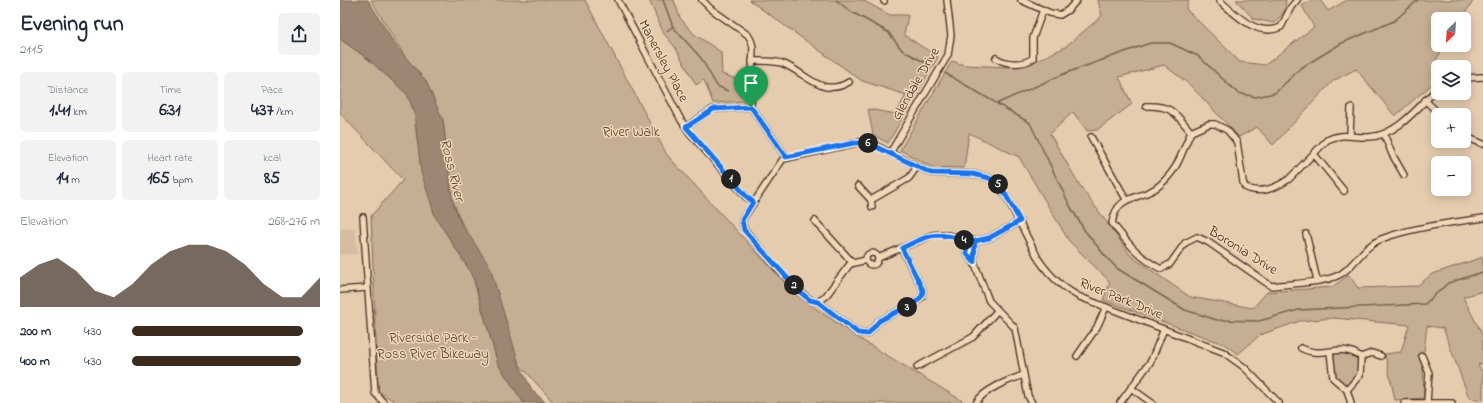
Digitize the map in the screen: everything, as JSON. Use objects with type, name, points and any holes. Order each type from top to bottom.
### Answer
[{"type":"street","name":"Manersley Place","points":[[618,0],[686,127],[746,196],[753,202]]},
{"type":"street","points":[[702,0],[711,9],[750,38],[753,47],[751,107],[786,157],[777,166],[742,220],[744,230],[800,292],[810,300],[818,302],[858,333],[868,334],[879,321],[916,302],[922,296],[923,290],[902,248]]},
{"type":"street","name":"Glendale Drive","points":[[890,153],[948,55],[951,34],[947,0]]},
{"type":"street","points":[[1021,0],[1043,10],[1060,15],[1068,10],[1077,0]]},
{"type":"street","points":[[1220,1],[1250,25],[1268,30],[1281,27],[1291,7],[1297,0]]},
{"type":"street","points":[[996,58],[1009,63],[1026,61],[1033,58],[1033,38],[1043,10]]},
{"type":"street","points":[[752,61],[783,63],[825,88],[840,86],[849,82]]},
{"type":"street","points":[[1471,78],[1483,77]]},
{"type":"street","points":[[1091,137],[1126,199],[1141,196],[1161,184],[1180,162],[1191,132],[1209,124],[1215,124],[1228,130],[1237,142],[1243,182],[1246,188],[1255,192],[1282,183],[1327,140],[1338,135],[1368,137],[1384,134],[1398,126],[1431,94]]},
{"type":"street","points":[[1425,100],[1433,108]]},
{"type":"street","points":[[1146,106],[1161,105],[1174,112],[1191,132]]},
{"type":"street","points":[[686,127],[714,109],[751,107]]},
{"type":"street","points":[[1350,135],[1351,108]]},
{"type":"street","points":[[1384,134],[1392,154],[1404,175]]},
{"type":"street","points":[[1471,139],[1483,144]]},
{"type":"street","name":"River Park Drive","points":[[786,157],[861,142],[875,146],[917,167],[937,174],[973,174],[989,178],[1002,188],[1039,260],[1053,278],[1071,293],[1223,352],[1244,367],[1279,403]]},
{"type":"street","points":[[1314,154],[1344,191]]},
{"type":"street","points":[[858,186],[871,203],[909,178],[917,167]]},
{"type":"street","name":"Boronia Drive","points":[[1126,199],[1114,213],[1112,223],[1135,252],[1151,264],[1161,269],[1170,264],[1185,243],[1197,237],[1208,242],[1271,286],[1335,278],[1345,272],[1366,248],[1383,238],[1425,227],[1483,218]]},
{"type":"street","points":[[363,217],[375,393],[381,402]]},
{"type":"street","points":[[814,220],[853,263]]},
{"type":"street","points":[[818,302],[825,298],[848,266],[853,263],[866,260],[867,255],[872,253],[878,258],[932,235],[942,234],[975,241],[989,238],[1020,221]]},
{"type":"street","points":[[1306,234],[1316,280]]},
{"type":"street","points":[[965,240],[967,254],[974,262],[990,301],[1015,328],[1028,396],[1032,403]]},
{"type":"street","points":[[974,262],[975,241]]},
{"type":"street","points":[[340,290],[367,288]]},
{"type":"street","points":[[1077,356],[1097,327],[1106,307]]},
{"type":"street","points":[[917,367],[972,337],[997,310]]},
{"type":"street","points":[[1120,403],[1153,358],[1164,329]]},
{"type":"street","points":[[1301,348],[1309,352],[1347,350],[1361,358]]},
{"type":"street","points":[[1330,352],[1333,378],[1347,390],[1351,403]]},
{"type":"street","points":[[1361,358],[1372,353],[1381,356]]},
{"type":"street","points":[[1422,356],[1429,373],[1427,402]]},
{"type":"street","points":[[1347,390],[1360,375],[1361,358]]},
{"type":"street","points":[[976,403],[982,394],[1013,378],[1024,375]]},
{"type":"street","points":[[1131,388],[1152,403]]},
{"type":"street","points":[[1404,403],[1452,403]]},
{"type":"shaded area","points":[[340,0],[368,0],[396,46],[426,81],[443,120],[452,199],[460,221],[490,267],[519,364],[532,390],[546,403],[524,403],[498,364],[472,274],[435,216],[421,172],[414,111],[407,94],[368,59],[340,39]]},
{"type":"shaded area","points":[[355,228],[358,254],[340,255],[340,229]]},
{"type":"green space","name":"River Walk","points":[[371,0],[585,0],[667,155],[796,295],[860,339],[966,403],[554,403],[519,364],[452,199],[443,120]]},
{"type":"green space","points":[[649,0],[674,0],[680,18],[694,34],[721,52],[722,74],[746,82],[745,101],[713,103],[704,80],[696,85],[675,47],[664,34]]},
{"type":"green space","points":[[749,0],[862,0],[890,15],[908,15],[904,35],[938,57],[888,143],[873,135],[868,109],[896,114],[906,95],[862,81]]},
{"type":"green space","points":[[1098,0],[1189,0],[1186,9],[1240,62],[1265,65],[1314,27],[1302,6],[1311,0],[1320,0],[1328,11],[1347,0],[1474,0],[1466,12],[1431,12],[1431,52],[1441,52],[1436,60],[1431,60],[1431,85],[1395,116],[1356,69],[1333,81],[1273,145],[1257,127],[1239,137],[1189,84],[1164,65],[1119,77],[1132,104],[1097,130],[1087,131],[1073,112],[1050,134],[1079,184],[1131,256],[1190,297],[1253,308],[1267,292],[1332,287],[1349,275],[1358,288],[1417,286],[1432,274],[1483,257],[1483,291],[1463,297],[1483,336],[1483,363],[1478,365],[1483,373],[1483,400],[1469,398],[1443,328],[1427,326],[1424,351],[1419,357],[1423,367],[1424,398],[1395,400],[1385,354],[1401,352],[1409,325],[1333,318],[1300,321],[1260,335],[1238,354],[1224,344],[1103,300],[1110,282],[1069,241],[1019,157],[969,133],[964,168],[932,167],[900,150],[952,61],[964,65],[1009,67],[1030,64],[1065,47],[1102,16]]},
{"type":"green space","points":[[1236,0],[1286,0],[1285,11],[1274,23],[1254,19]]},
{"type":"green space","name":"Riverside Park - Ross River Bikeway","points":[[340,39],[368,59],[407,94],[414,111],[417,140],[435,216],[472,274],[498,364],[524,403],[397,403],[378,391],[371,216],[403,180],[340,113]]},
{"type":"green space","points":[[1346,351],[1357,359],[1360,363],[1360,367],[1359,371],[1352,380],[1347,385],[1344,385],[1336,379],[1333,359],[1334,353]]},
{"type":"waterway","points":[[663,0],[673,27],[701,58],[717,86],[728,91]]},
{"type":"waterway","points":[[836,0],[850,11],[888,32],[902,50],[933,67]]},
{"type":"waterway","points":[[998,103],[1066,73],[1150,43],[1170,43],[1198,56],[1238,93],[1256,97],[1275,93],[1301,68],[1342,43],[1394,21],[1418,0]]},
{"type":"waterway","points":[[667,31],[672,27]]},
{"type":"waterway","points":[[945,73],[1030,123],[1070,206],[1085,231],[1106,257],[1118,269],[1185,310],[1217,320],[1259,321],[1298,310],[1425,304],[1448,283],[1483,272]]},
{"type":"route","points":[[751,107],[786,157],[854,143],[868,143],[931,173],[973,174],[982,175],[989,178],[1002,188],[1020,221],[989,238],[975,241],[974,262],[967,254],[965,240],[942,234],[926,237],[902,248],[924,293],[916,302],[879,321],[868,334],[865,335],[858,333],[818,302],[810,300],[800,292],[744,230],[741,223],[753,202],[746,196],[686,127],[714,109],[751,107]]},
{"type":"water label","name":"Ross River","points":[[452,170]]}]
